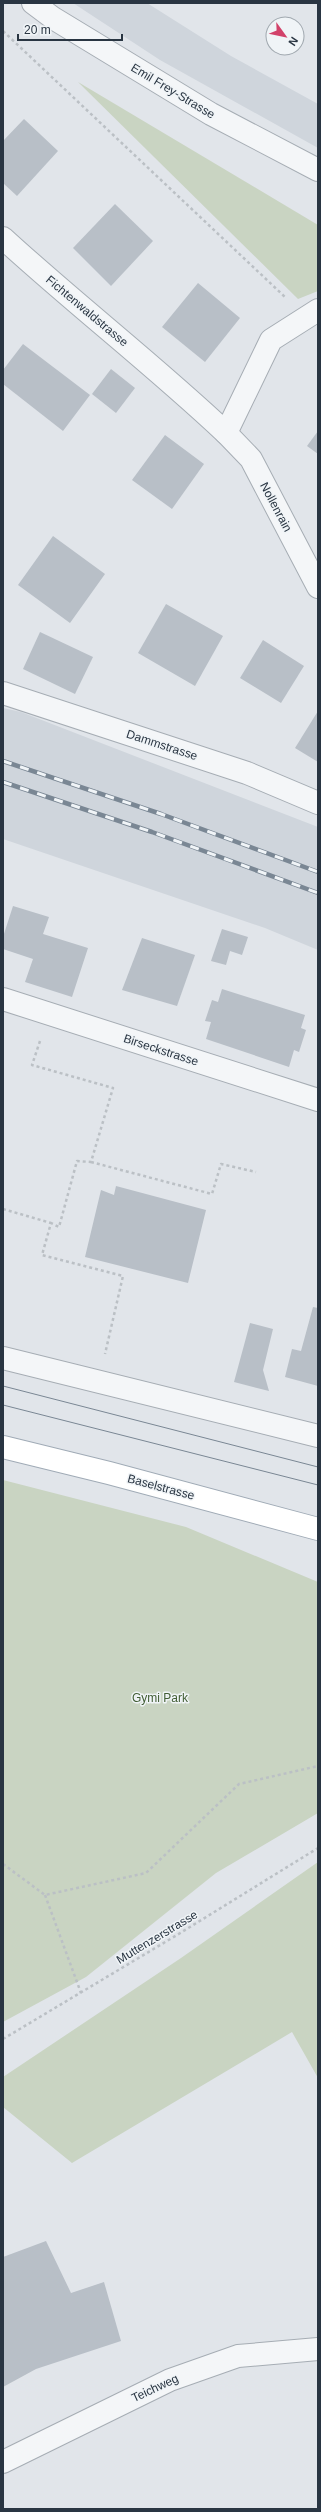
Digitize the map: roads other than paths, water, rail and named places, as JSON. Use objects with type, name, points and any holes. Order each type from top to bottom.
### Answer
[{"type":"main road","name":"Baselstrasse","points":[[3,1447],[109,1473],[318,1529]]},
{"type":"street","name":"Emil Frey-Strasse","points":[[33,3],[53,18],[211,114],[318,170]]},
{"type":"street","name":"Fichtenwaldstrasse","points":[[3,238],[38,270],[173,383],[226,433]]},
{"type":"street","points":[[226,433],[271,340],[311,314]]},
{"type":"street","name":"Nollenrain","points":[[226,433],[251,459],[318,587]]},
{"type":"street","name":"Dammstrasse","points":[[3,693],[246,773],[318,803]]},
{"type":"street","name":"Birseckstrasse","points":[[3,999],[318,1100]]},
{"type":"street","points":[[3,1358],[318,1436]]},
{"type":"street","name":"Teichweg","points":[[3,2462],[170,2380],[238,2356],[318,2349]]},
{"type":"tram line","points":[[3,1386],[318,1467]]},
{"type":"tram line","points":[[3,1405],[318,1485]]},
{"type":"railway","points":[[3,761],[161,814],[318,872]]},
{"type":"railway","points":[[3,782],[152,832],[318,893]]},
{"type":"park label","name":"Gymi Park","points":[[160,1698]]}]
